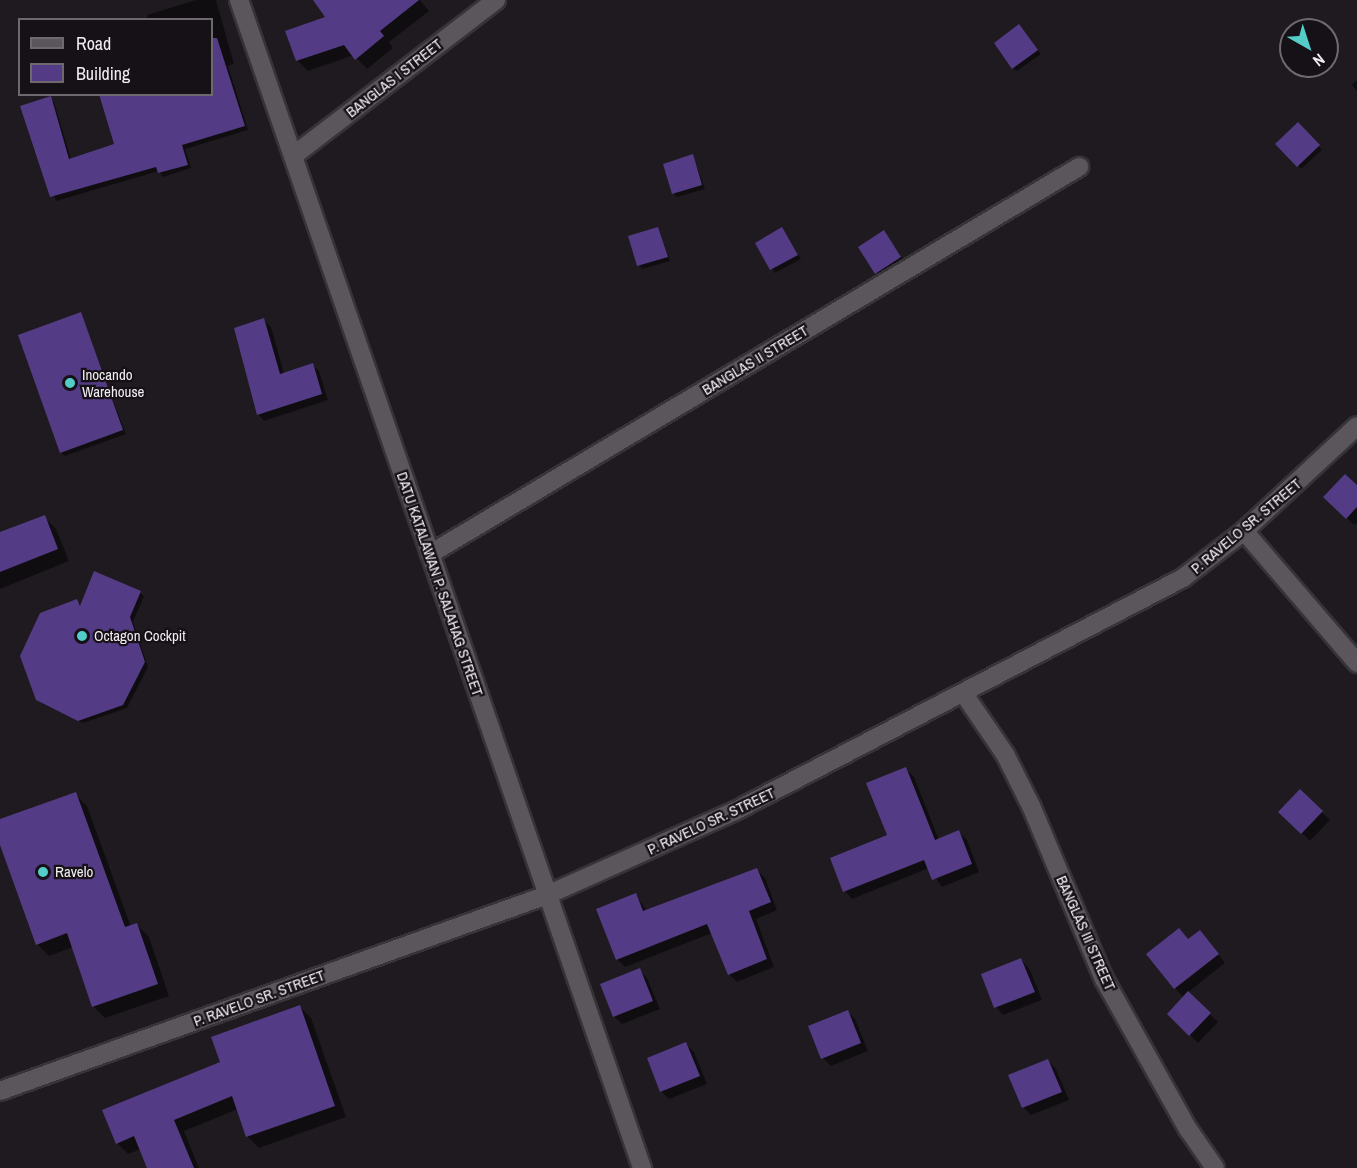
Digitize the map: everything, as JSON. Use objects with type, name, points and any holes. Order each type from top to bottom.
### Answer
[{"type":"street","name":"DATU KATALAWAN P. SALAHAG STREET","points":[[239,0],[642,1168]]},
{"type":"street","name":"BANGLAS I STREET","points":[[293,156],[496,0]]},
{"type":"street","name":"BANGLAS II STREET","points":[[430,554],[1080,166]]},
{"type":"street","name":"P. RAVELO SR. STREET","points":[[0,1091],[548,895],[735,811],[964,694],[1183,578],[1244,531],[1357,426]]},
{"type":"street","points":[[1244,531],[1357,663]]},
{"type":"street","name":"BANGLAS III STREET","points":[[964,694],[1005,754],[1032,808],[1104,979],[1188,1129],[1215,1168]]},
{"type":"building","points":[[313,0],[419,0],[380,31],[384,36],[355,60],[344,45],[296,61],[285,31],[325,17]]},
{"type":"building","points":[[1019,24],[1038,50],[1012,69],[994,43]]},
{"type":"building","points":[[213,38],[217,38],[245,126],[182,145],[188,165],[158,173],[156,167],[50,197],[20,106],[51,96],[69,159],[114,144],[100,96],[213,96]]},
{"type":"building","points":[[1298,122],[1320,145],[1297,167],[1275,144]]},
{"type":"building","points":[[693,154],[702,185],[672,194],[663,164]]},
{"type":"building","points":[[658,227],[668,257],[637,266],[628,236]]},
{"type":"building","points":[[782,227],[798,255],[770,270],[755,243]]},
{"type":"building","points":[[884,230],[901,257],[875,274],[858,247]]},
{"type":"building","name":"Inocando Warehouse","points":[[81,312],[123,430],[60,453],[18,335]]},
{"type":"building","points":[[264,318],[280,374],[313,363],[322,394],[257,415],[234,328]]},
{"type":"building","points":[[1345,474],[1357,485],[1357,507],[1346,519],[1323,497]]},
{"type":"building","points":[[45,515],[58,549],[0,572],[0,532]]},
{"type":"building","name":"Octagon Cockpit","points":[[94,571],[141,591],[130,617],[145,662],[123,705],[78,721],[36,700],[20,656],[40,613],[77,599],[80,606]]},
{"type":"building","points":[[906,767],[935,840],[959,830],[972,864],[932,880],[924,860],[843,892],[830,858],[887,835],[866,783]]},
{"type":"building","points":[[1300,789],[1323,811],[1301,834],[1278,812]]},
{"type":"building","points":[[76,792],[125,927],[137,923],[158,984],[92,1007],[67,933],[36,945],[0,845],[0,819]]},
{"type":"building","points":[[757,868],[771,902],[749,911],[767,959],[728,975],[707,924],[616,960],[596,909],[636,893],[643,911]]},
{"type":"building","points":[[1179,928],[1188,939],[1200,930],[1219,954],[1174,989],[1146,954]]},
{"type":"building","points":[[1021,958],[1035,992],[994,1008],[981,974]]},
{"type":"building","points":[[640,968],[653,1001],[613,1017],[600,984]]},
{"type":"building","points":[[1188,991],[1211,1013],[1189,1036],[1167,1014]]},
{"type":"building","points":[[300,1005],[335,1106],[246,1137],[232,1096],[174,1120],[194,1168],[147,1168],[134,1136],[116,1144],[102,1110],[220,1062],[211,1037]]},
{"type":"building","points":[[848,1010],[861,1043],[821,1059],[808,1026]]},
{"type":"building","points":[[686,1042],[700,1076],[660,1092],[647,1058]]},
{"type":"building","points":[[1048,1059],[1062,1092],[1022,1108],[1008,1075]]},
{"type":"place","name":"Inocando Warehouse","points":[[70,383]]},
{"type":"place","name":"Octagon Cockpit","points":[[82,636]]},
{"type":"place","name":"Ravelo","points":[[43,872]]}]
